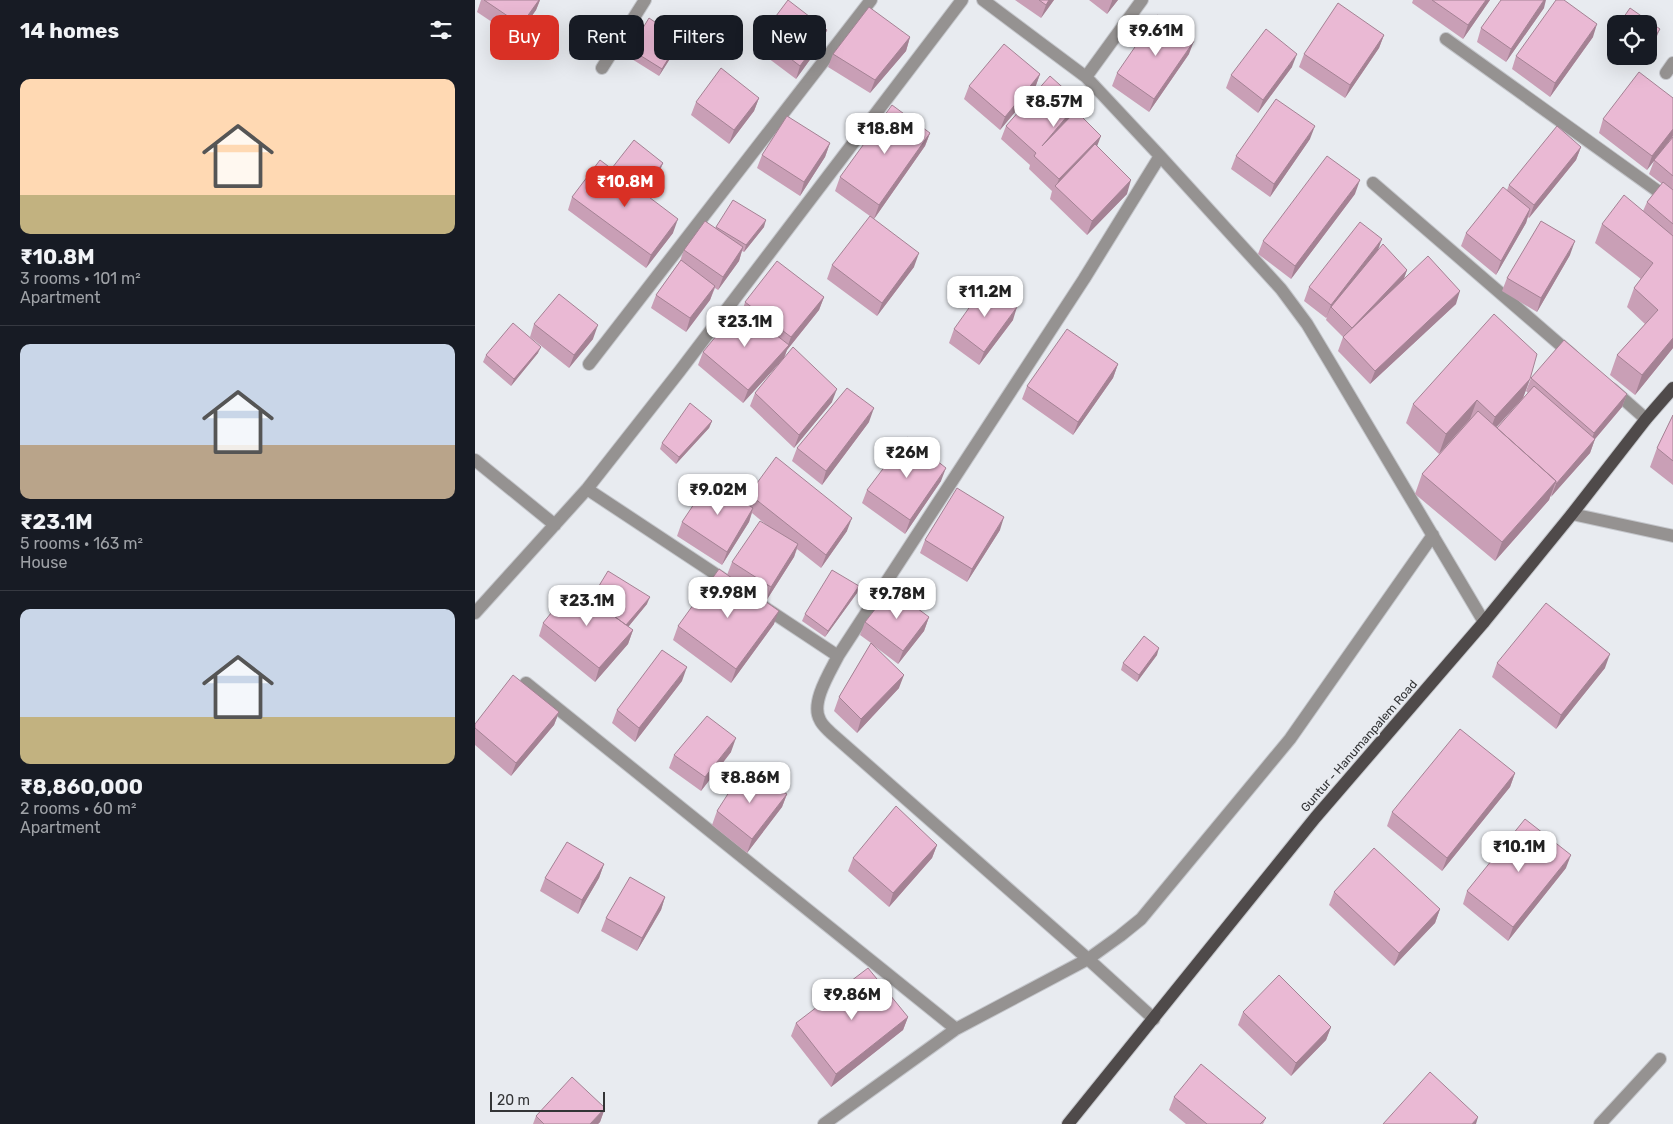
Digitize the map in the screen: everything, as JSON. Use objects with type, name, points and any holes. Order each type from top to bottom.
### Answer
[{"type":"main road","name":"Guntur - Hanumanpalem Road","points":[[1068,1124],[1315,818],[1484,622],[1572,514],[1646,418],[1673,388]]},
{"type":"street","points":[[602,68],[645,0]]},
{"type":"street","points":[[589,364],[871,0]]},
{"type":"street","points":[[475,613],[587,489],[685,364],[962,0]]},
{"type":"street","points":[[983,0],[1085,78],[1160,156],[1281,289],[1302,317],[1484,622]]},
{"type":"street","points":[[1085,78],[1142,0]]},
{"type":"street","points":[[1446,39],[1673,202]]},
{"type":"street","points":[[1154,1019],[831,733],[819,720],[817,705],[822,687],[838,656],[1084,280],[1160,156]]},
{"type":"street","points":[[1373,183],[1580,361]]},
{"type":"street","points":[[1602,380],[1646,418]]},
{"type":"street","points":[[475,460],[555,525]]},
{"type":"street","points":[[587,489],[741,592]]},
{"type":"street","points":[[1572,514],[1673,536]]},
{"type":"street","points":[[824,1124],[956,1030],[1088,959],[1141,919],[1290,739],[1433,535]]},
{"type":"street","points":[[757,602],[838,656]]},
{"type":"street","points":[[526,683],[956,1030]]},
{"type":"street","points":[[1600,1124],[1660,1059]]},
{"type":"building","points":[[484,0],[539,0],[528,15],[506,15]]},
{"type":"building","points":[[788,0],[808,15],[777,15]]},
{"type":"building","points":[[1039,0],[1049,0],[1046,5]]},
{"type":"building","points":[[1432,0],[1486,0],[1468,25]]},
{"type":"building","points":[[1501,0],[1544,0],[1511,49],[1481,28]]},
{"type":"building","points":[[1556,0],[1564,0],[1597,24],[1555,83],[1516,56]]},
{"type":"building","points":[[1338,3],[1384,35],[1350,85],[1304,54]]},
{"type":"building","points":[[869,7],[910,37],[875,80],[833,54]]},
{"type":"building","points":[[1630,8],[1640,15],[1625,15]]},
{"type":"building","points":[[1157,15],[1194,41],[1154,99],[1117,73]]},
{"type":"building","points":[[649,18],[654,21],[654,60],[667,60],[662,69],[644,58],[644,26]]},
{"type":"building","points":[[1266,29],[1297,54],[1263,100],[1231,75]]},
{"type":"building","points":[[1004,44],[1040,74],[1005,117],[969,86]]},
{"type":"building","points":[[792,60],[804,60],[800,66]]},
{"type":"building","points":[[721,68],[759,98],[734,130],[696,102]]},
{"type":"building","points":[[1639,72],[1673,98],[1673,129],[1652,156],[1603,119]]},
{"type":"building","points":[[1050,76],[1079,102],[1042,146],[1076,111],[1101,136],[1059,179],[1034,156],[1036,153],[1006,126]]},
{"type":"building","points":[[1276,99],[1315,126],[1274,184],[1236,156]]},
{"type":"building","points":[[892,105],[930,133],[879,205],[840,177]]},
{"type":"building","points":[[787,116],[830,143],[804,182],[762,155]]},
{"type":"building","points":[[1557,126],[1581,147],[1534,205],[1509,185]]},
{"type":"building","points":[[1673,137],[1673,176],[1654,160]]},
{"type":"building","points":[[634,140],[663,163],[641,191],[612,168]]},
{"type":"building","points":[[1095,144],[1131,180],[1092,221],[1055,186]]},
{"type":"building","points":[[1327,156],[1360,180],[1295,266],[1263,241]]},
{"type":"building","points":[[600,160],[678,219],[651,255],[572,197]]},
{"type":"building","points":[[1663,182],[1673,190],[1673,224],[1647,202]]},
{"type":"building","points":[[1503,187],[1530,209],[1501,261],[1466,233]]},
{"type":"building","points":[[1624,195],[1673,236],[1673,338],[1642,375],[1617,355],[1658,310],[1634,288],[1653,263],[1602,224]]},
{"type":"building","points":[[733,200],[766,220],[746,245],[716,227]]},
{"type":"building","points":[[870,216],[919,253],[882,303],[832,265]]},
{"type":"building","points":[[705,221],[743,247],[723,277],[684,250]]},
{"type":"building","points":[[1541,221],[1575,241],[1541,298],[1507,278]]},
{"type":"building","points":[[1360,222],[1382,239],[1331,305],[1309,287]]},
{"type":"building","points":[[1383,244],[1407,270],[1352,328],[1331,307]]},
{"type":"building","points":[[1428,256],[1460,291],[1375,371],[1343,337]]},
{"type":"building","points":[[681,260],[715,286],[690,318],[656,295]]},
{"type":"building","points":[[777,261],[824,297],[791,337],[745,302]]},
{"type":"building","points":[[986,284],[1017,307],[984,352],[954,329]]},
{"type":"building","points":[[559,294],[598,325],[574,355],[534,324]]},
{"type":"building","points":[[740,307],[789,345],[748,390],[703,352]]},
{"type":"building","points":[[1494,314],[1537,354],[1530,379],[1495,417],[1477,400],[1446,434],[1413,404]]},
{"type":"building","points":[[513,323],[541,347],[514,379],[486,355]]},
{"type":"building","points":[[1067,329],[1118,364],[1078,422],[1027,386]]},
{"type":"building","points":[[1564,340],[1627,394],[1594,433],[1531,378]]},
{"type":"building","points":[[793,347],[837,389],[799,435],[755,393]]},
{"type":"building","points":[[1534,386],[1595,439],[1556,484],[1556,481],[1497,428]]},
{"type":"building","points":[[847,388],[874,408],[826,471],[797,448]]},
{"type":"building","points":[[690,403],[712,421],[679,457],[662,443]]},
{"type":"building","points":[[1478,411],[1556,481],[1502,542],[1422,474]]},
{"type":"building","points":[[1673,415],[1673,461],[1657,448]]},
{"type":"building","points":[[907,437],[946,468],[910,520],[867,490]]},
{"type":"building","points":[[776,457],[852,518],[826,555],[749,494]]},
{"type":"building","points":[[710,480],[753,508],[727,552],[682,522]]},
{"type":"building","points":[[957,488],[1004,517],[972,569],[925,540]]},
{"type":"building","points":[[760,521],[798,544],[771,587],[732,562]]},
{"type":"building","points":[[719,569],[779,611],[736,669],[678,626]]},
{"type":"building","points":[[832,570],[859,586],[828,631],[805,614]]},
{"type":"building","points":[[608,571],[650,597],[626,625],[591,599]]},
{"type":"building","points":[[573,586],[633,630],[599,668],[543,623]]},
{"type":"building","points":[[891,589],[929,617],[903,651],[865,622]]},
{"type":"building","points":[[1546,603],[1610,654],[1561,715],[1497,663]]},
{"type":"building","points":[[1144,636],[1159,648],[1139,675],[1123,663]]},
{"type":"building","points":[[871,643],[904,675],[861,719],[839,697]]},
{"type":"building","points":[[662,650],[687,667],[639,728],[617,710]]},
{"type":"building","points":[[513,675],[559,712],[516,763],[475,728],[475,724]]},
{"type":"building","points":[[707,716],[736,738],[705,777],[674,755]]},
{"type":"building","points":[[1460,729],[1515,773],[1447,858],[1392,812]]},
{"type":"building","points":[[742,772],[787,794],[752,839],[717,811]]},
{"type":"building","points":[[896,806],[937,845],[893,893],[853,858]]},
{"type":"building","points":[[1525,819],[1571,855],[1513,927],[1467,891]]},
{"type":"building","points":[[567,842],[604,864],[582,900],[545,878]]},
{"type":"building","points":[[1374,848],[1440,909],[1399,953],[1334,892]]},
{"type":"building","points":[[630,877],[665,897],[642,938],[606,918]]},
{"type":"building","points":[[868,968],[908,1017],[836,1074],[796,1023]]},
{"type":"building","points":[[1279,975],[1331,1027],[1296,1063],[1243,1012]]},
{"type":"building","points":[[1201,1064],[1266,1118],[1260,1124],[1207,1124],[1174,1097]]},
{"type":"building","points":[[1430,1072],[1478,1117],[1472,1124],[1383,1124]]},
{"type":"building","points":[[572,1077],[605,1108],[590,1124],[544,1124],[536,1116]]}]
